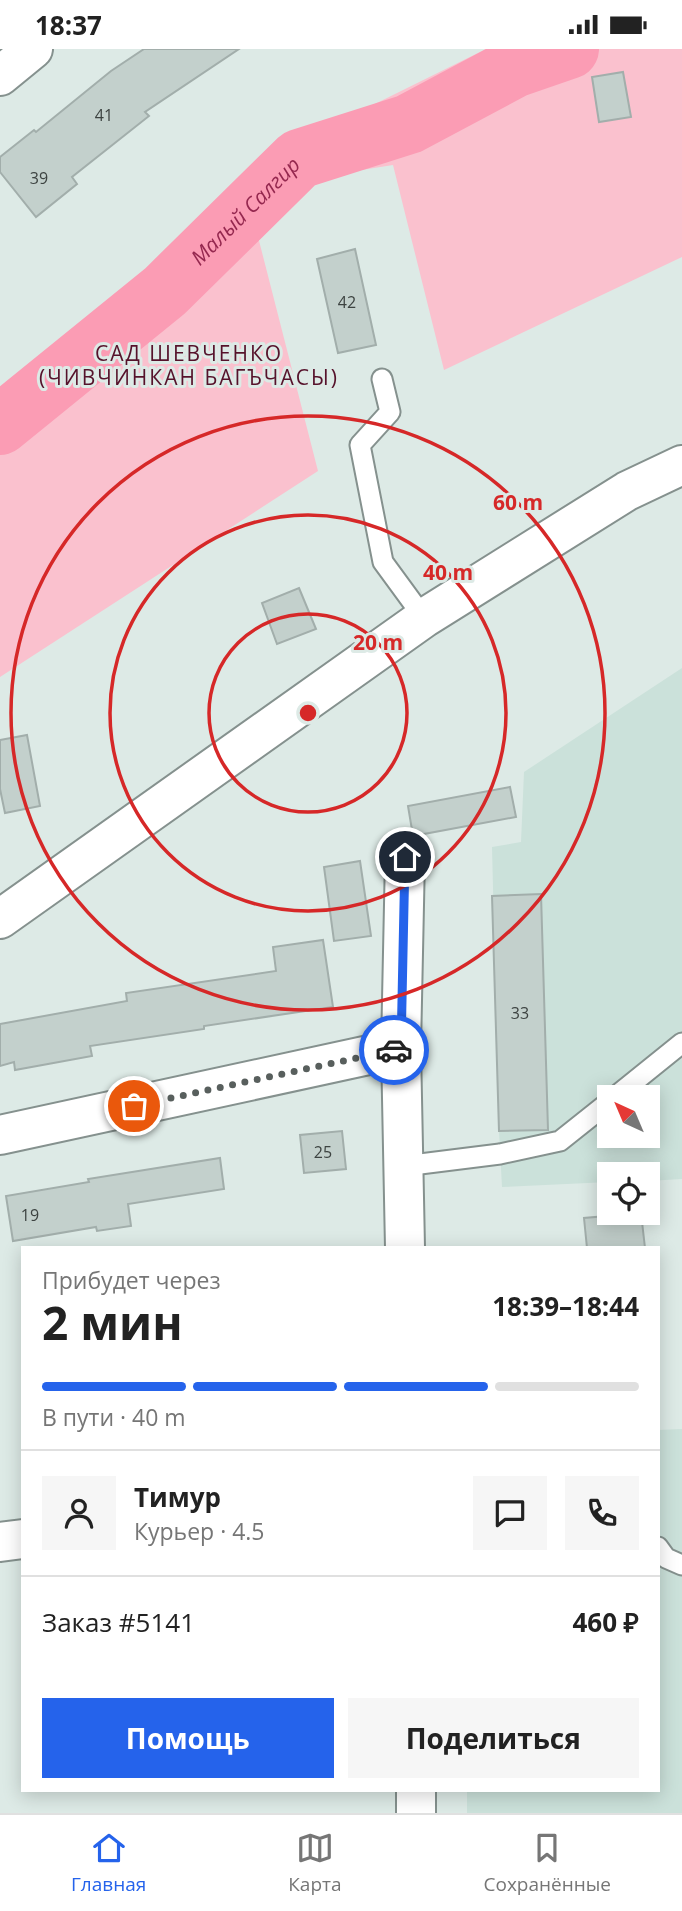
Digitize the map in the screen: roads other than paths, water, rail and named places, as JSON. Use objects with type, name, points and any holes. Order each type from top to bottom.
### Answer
[{"type":"street","points":[[0,76],[33,49]]},
{"type":"street","points":[[0,919],[424,618],[627,491],[682,465]]},
{"type":"street","points":[[405,857],[401,1048],[405,1246]]},
{"type":"street","points":[[0,1135],[401,1048]]},
{"type":"street","points":[[0,1542],[21,1539]]},
{"type":"street","points":[[416,1792],[416,1813]]},
{"type":"lane","points":[[382,379],[390,412],[360,445],[383,562],[424,618]]},
{"type":"lane","points":[[630,1085],[682,1043]]},
{"type":"lane","points":[[404,1166],[500,1154],[560,1141],[597,1112]]},
{"type":"lane","points":[[660,1550],[666,1558],[682,1565]]},
{"type":"waterway","name":"Малый Салгир","points":[[0,425],[165,291],[299,159],[409,124],[514,68],[569,49]]},
{"type":"district","name":"САД ШЕВЧЕНКО (ЧИВЧИНКАН БАГЪЧАСЫ)","points":[[189,366]]}]
